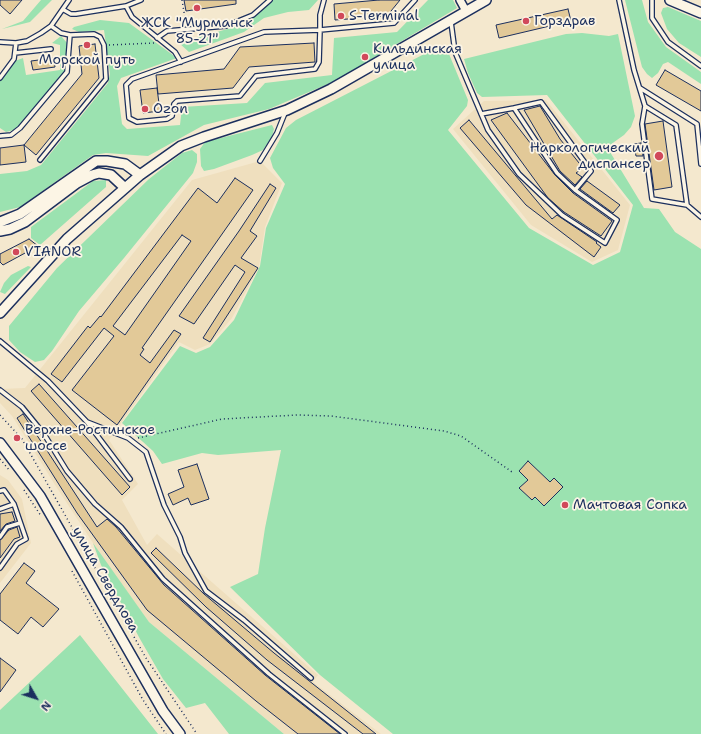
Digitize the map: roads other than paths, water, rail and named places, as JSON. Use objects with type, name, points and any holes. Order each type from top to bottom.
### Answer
[{"type":"street","points":[[460,0],[466,11]]},
{"type":"street","points":[[0,313],[67,239],[140,175],[181,146],[287,110],[332,89],[486,0]]},
{"type":"street","points":[[670,0],[701,13]]},
{"type":"street","points":[[0,222],[20,214],[96,162],[107,161],[125,164],[140,175]]},
{"type":"street","points":[[0,231],[10,229],[25,222],[76,183],[92,175],[111,175],[125,188]]},
{"type":"street","name":"улица Свердлова","points":[[0,443],[40,496],[163,711],[180,734]]},
{"type":"lane","points":[[0,42],[16,43],[27,41],[51,26],[64,10],[69,0]]},
{"type":"lane","points":[[64,10],[71,14],[76,14],[126,6],[141,0]]},
{"type":"lane","points":[[158,38],[167,31],[226,26],[253,15],[270,0]]},
{"type":"lane","points":[[324,0],[320,15],[320,30],[319,62],[315,69],[256,76],[240,96],[179,100],[174,104],[170,119],[137,122],[131,120],[128,114],[126,88],[127,82],[132,79],[264,32],[320,30],[394,23],[415,0]]},
{"type":"lane","points":[[619,0],[645,106],[642,124],[652,198],[686,206],[701,217]]},
{"type":"lane","points":[[652,0],[652,18],[668,42],[701,66]]},
{"type":"lane","points":[[126,6],[132,17],[175,52],[181,62]]},
{"type":"lane","points":[[451,20],[455,52],[488,130],[519,174],[562,215],[605,243],[617,220],[576,190],[556,173],[514,108]]},
{"type":"lane","points":[[40,160],[102,85],[106,72],[104,45],[100,37],[94,34],[70,35],[61,33],[51,26]]},
{"type":"lane","points":[[0,136],[11,135],[20,128],[67,72],[70,35]]},
{"type":"lane","points":[[0,78],[12,63],[16,43]]},
{"type":"lane","points":[[15,53],[51,49]]},
{"type":"lane","points":[[640,88],[697,124],[701,164]]},
{"type":"lane","points":[[481,114],[541,102],[591,171],[576,190]]},
{"type":"lane","points":[[645,106],[676,125],[686,206]]},
{"type":"lane","points":[[260,161],[277,134],[287,110]]},
{"type":"lane","points":[[0,341],[48,381],[86,422],[130,479]]},
{"type":"lane","points":[[0,390],[22,407],[44,434],[67,471],[95,504],[121,527],[163,579],[269,674],[345,734]]},
{"type":"lane","points":[[86,422],[128,438],[146,452],[164,505],[180,537],[185,553],[206,591],[244,620],[312,678]]},
{"type":"lane","points":[[0,491],[4,490],[14,504],[26,539],[17,544],[0,568]]},
{"type":"lane","points":[[0,509],[14,504]]},
{"type":"lane","points":[[0,537],[7,527],[20,523]]},
{"type":"place","name":"ЖСК \"Мурманск 85-21\"","points":[[197,8]]},
{"type":"place","name":"S-Terminal","points":[[341,16]]},
{"type":"place","name":"Горздрав","points":[[526,21]]},
{"type":"place","name":"Морской путь","points":[[87,45]]},
{"type":"place","name":"Кильдинская улица","points":[[365,57]]},
{"type":"place","name":"Ozon","points":[[145,109]]},
{"type":"place","name":"Наркологический диспансер","points":[[659,156]]},
{"type":"place","name":"VIANOR","points":[[16,252]]},
{"type":"place","name":"Верхне-Ростинское шоссе","points":[[17,438]]},
{"type":"place","name":"Мачтовая Сопка","points":[[565,505]]}]
